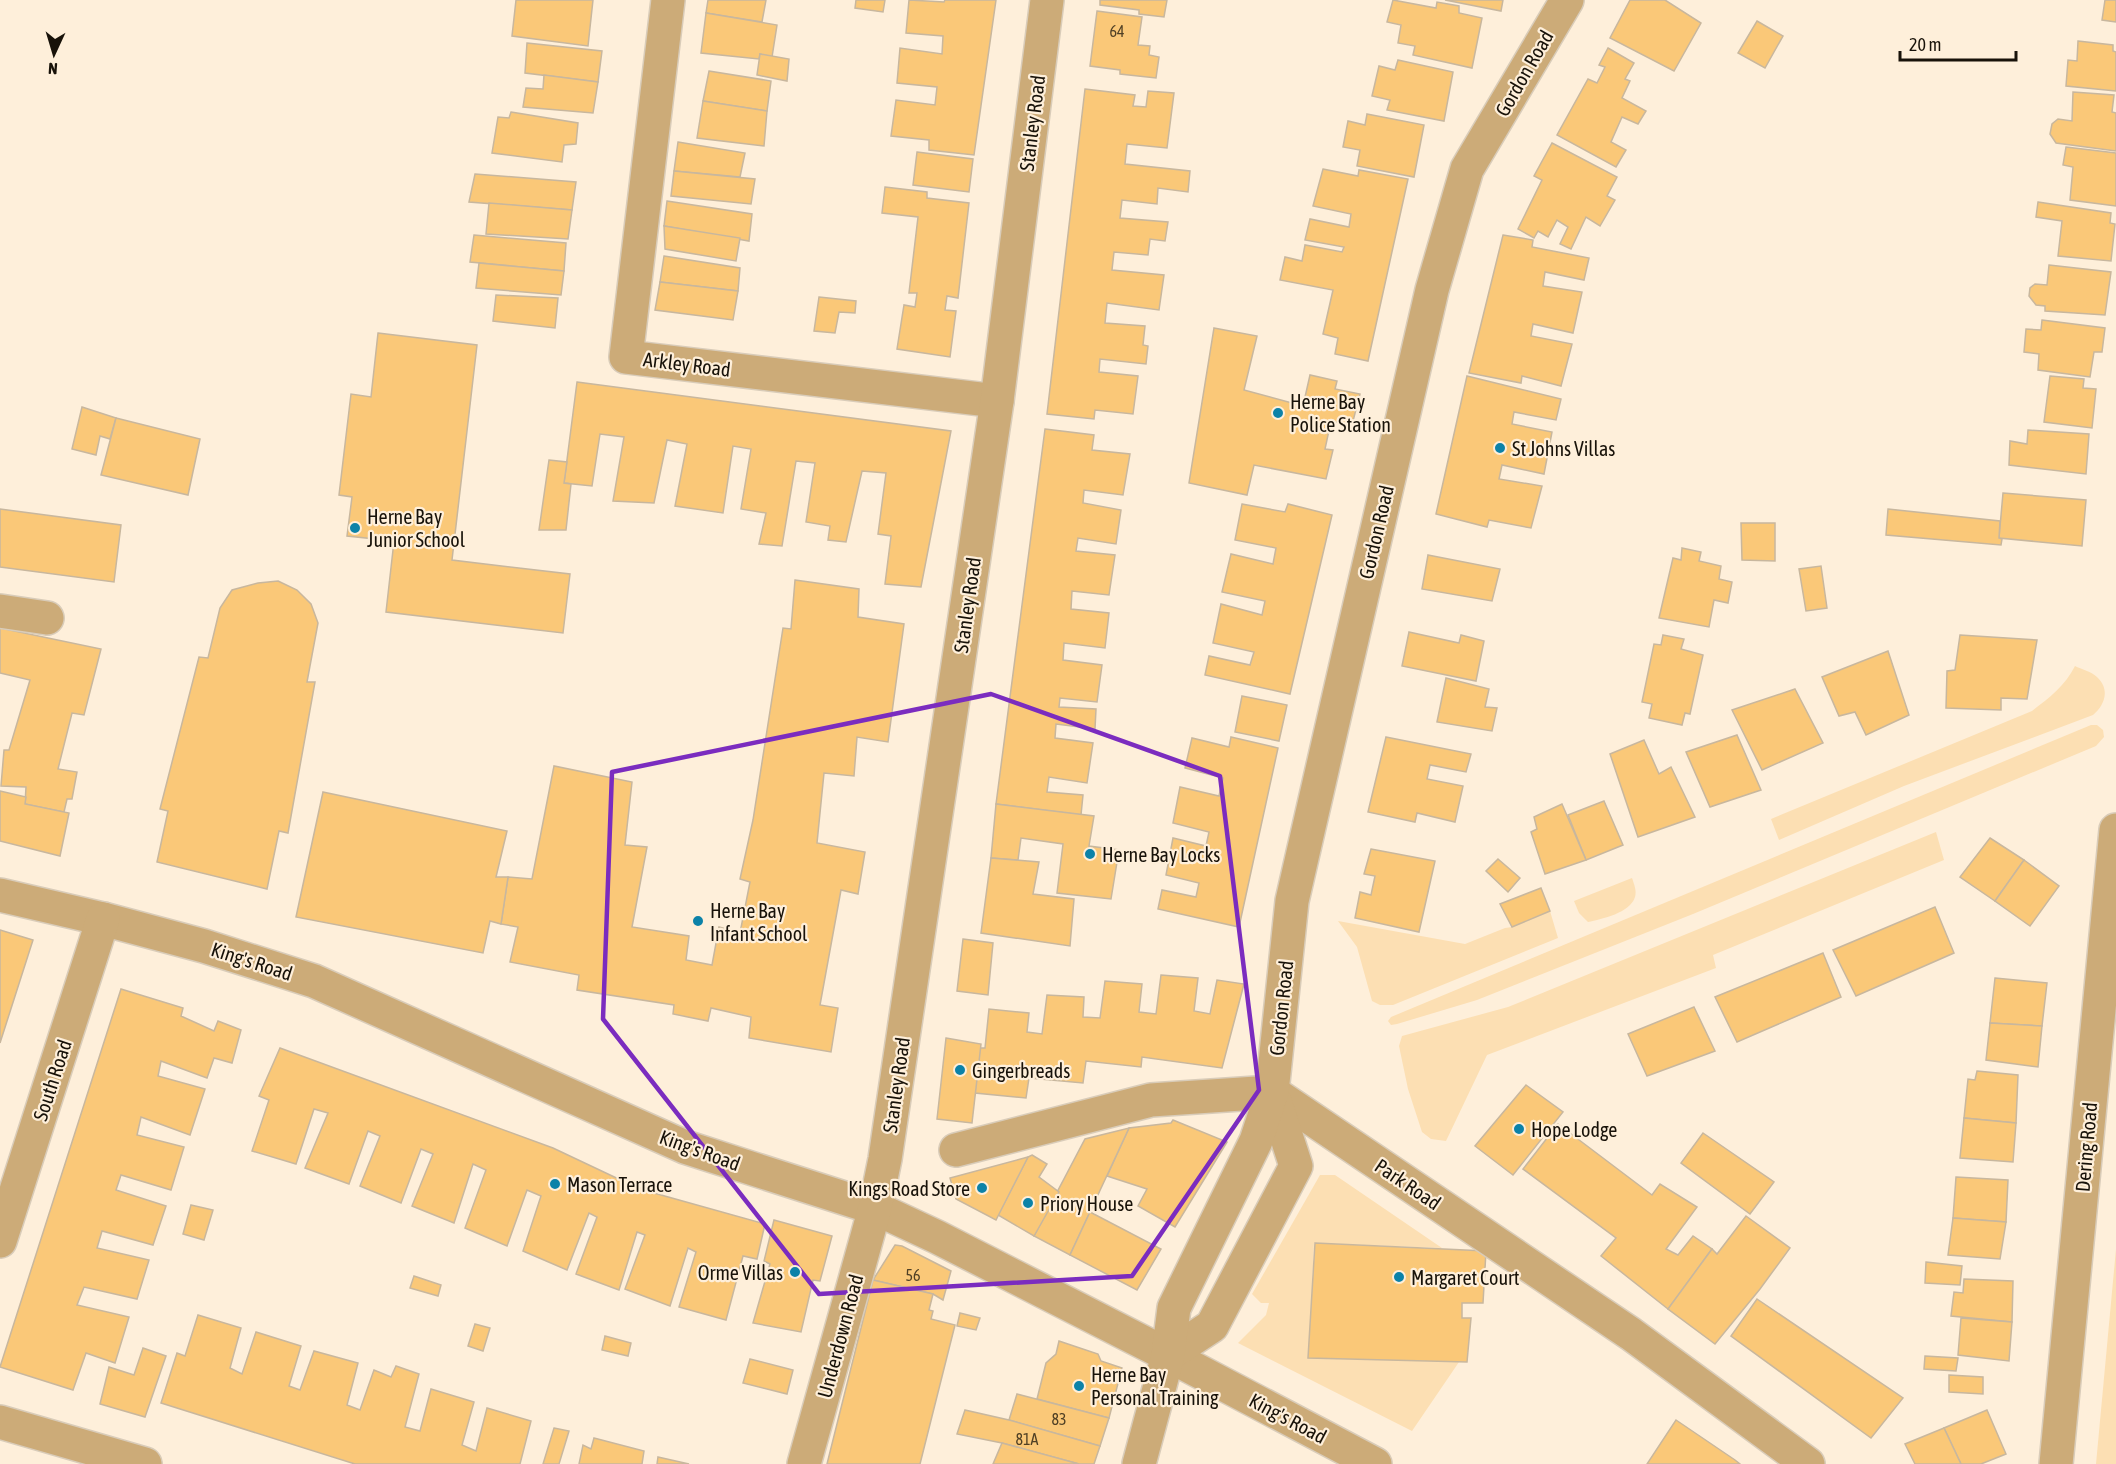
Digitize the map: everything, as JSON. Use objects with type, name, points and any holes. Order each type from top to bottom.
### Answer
[{"type":"street","name":"Arkley Road","points":[[668,0],[626,357],[997,401]]},
{"type":"street","name":"Stanley Road","points":[[875,1208],[887,1147],[997,401],[1047,0]]},
{"type":"street","name":"Gordon Road","points":[[1168,1355],[1174,1308],[1256,1141],[1272,1092],[1292,901],[1432,290],[1467,169],[1567,0]]},
{"type":"street","points":[[0,611],[47,618]]},
{"type":"street","name":"Dering Road","points":[[2056,1464],[2116,830]]},
{"type":"street","name":"King's Road","points":[[0,895],[204,946],[314,981],[685,1147],[875,1208],[948,1242],[1375,1464]]},
{"type":"street","name":"South Road","points":[[0,1241],[103,919]]},
{"type":"street","name":"Gordon Road","points":[[1168,1355],[1212,1326],[1296,1166],[1272,1092]]},
{"type":"street","points":[[956,1150],[1151,1100],[1272,1092]]},
{"type":"street","name":"Park Road","points":[[1272,1092],[1630,1334],[1808,1464]]},
{"type":"street","name":"Underdown Road","points":[[804,1464],[875,1208]]},
{"type":"street","points":[[1139,1464],[1168,1355]]},
{"type":"street","points":[[0,1422],[145,1464]]},
{"type":"highlighted area","points":[[991,694],[1220,776],[1259,1090],[1132,1276],[819,1294],[603,1019],[612,772]]},
{"type":"shaded area","points":[[2075,666],[2095,675],[2104,687],[2103,702],[2093,715],[1904,786],[1779,840],[1771,819],[2032,711],[2062,685]]},
{"type":"shaded area","points":[[2091,725],[2097,725],[2103,730],[2104,737],[2096,746],[1693,914],[1477,1000],[1397,1024],[1391,1025],[1388,1021],[1391,1017]]},
{"type":"shaded area","points":[[1936,832],[1944,860],[1713,955],[1716,968],[1487,1055],[1446,1141],[1431,1139],[1422,1132],[1408,1089],[1399,1046],[1402,1036],[1508,1007]]},
{"type":"shaded area","points":[[1632,878],[1635,897],[1632,903],[1622,911],[1588,922],[1579,913],[1574,901]]},
{"type":"shaded area","points":[[1550,911],[1558,938],[1393,1005],[1380,1005],[1372,1001],[1357,947],[1338,921],[1465,944]]},
{"type":"shaded area","points":[[1320,1175],[1335,1175],[1442,1248],[1314,1243],[1309,1358],[1459,1362],[1412,1431],[1238,1343],[1266,1315],[1269,1303],[1261,1303],[1252,1294]]},
{"type":"shaded area","points":[[2116,1249],[2116,1464],[2096,1464]]},
{"type":"building","points":[[516,0],[593,0],[588,46],[512,36]]},
{"type":"building","points":[[708,0],[766,0],[762,22],[706,13]]},
{"type":"building","points":[[856,0],[885,0],[883,12],[855,8]]},
{"type":"building","points":[[909,0],[944,2],[945,0],[996,0],[974,155],[929,150],[929,140],[891,136],[896,100],[935,105],[937,87],[897,83],[900,48],[942,54],[943,36],[906,33]]},
{"type":"building","points":[[1100,0],[1167,0],[1164,17],[1139,14],[1139,10],[1100,5]]},
{"type":"building","points":[[1393,0],[1436,8],[1437,2],[1459,6],[1459,13],[1482,18],[1472,68],[1413,55],[1415,46],[1398,43],[1401,25],[1387,22]]},
{"type":"building","points":[[1445,0],[1503,0],[1501,11]]},
{"type":"building","points":[[1630,0],[1665,0],[1701,23],[1674,71],[1610,38]]},
{"type":"building","points":[[2105,0],[2116,0],[2116,22],[2102,20]]},
{"type":"building","points":[[1097,11],[1142,17],[1138,45],[1150,46],[1149,55],[1159,57],[1156,78],[1120,74],[1120,70],[1090,66]]},
{"type":"building","points":[[706,13],[777,25],[772,57],[760,54],[759,59],[701,53]]},
{"type":"building","points":[[1757,21],[1783,36],[1765,68],[1738,53]]},
{"type":"building","points":[[2078,41],[2113,45],[2113,51],[2116,52],[2116,91],[2066,86],[2068,60],[2077,61]]},
{"type":"building","points":[[527,43],[602,51],[598,82],[525,73]]},
{"type":"building","points":[[1608,48],[1634,63],[1625,79],[1630,81],[1622,98],[1646,111],[1638,124],[1622,117],[1611,142],[1626,150],[1616,167],[1557,135],[1588,79],[1597,83],[1605,67],[1599,65]]},
{"type":"building","points":[[760,54],[789,59],[787,81],[757,75]]},
{"type":"building","points":[[1398,60],[1453,72],[1444,121],[1387,110],[1390,100],[1372,96],[1379,66],[1395,70]]},
{"type":"building","points":[[709,71],[771,81],[767,111],[703,101]]},
{"type":"building","points":[[544,75],[598,82],[593,113],[523,107],[526,88],[543,89]]},
{"type":"building","points":[[1085,89],[1135,95],[1133,106],[1146,107],[1148,91],[1174,93],[1167,148],[1127,144],[1125,164],[1190,171],[1188,192],[1158,188],[1157,204],[1122,200],[1120,218],[1168,222],[1165,241],[1150,239],[1148,255],[1114,252],[1112,270],[1164,275],[1159,310],[1107,303],[1105,323],[1145,326],[1143,345],[1148,346],[1146,364],[1100,359],[1099,372],[1138,376],[1133,414],[1095,410],[1094,419],[1047,414]]},
{"type":"building","points":[[2073,92],[2114,95],[2112,112],[2116,113],[2116,151],[2056,143],[2050,134],[2052,124],[2058,119],[2072,121]]},
{"type":"building","points":[[703,101],[767,111],[764,146],[697,138]]},
{"type":"building","points":[[511,112],[578,123],[576,144],[564,145],[562,162],[492,153],[498,117],[509,118]]},
{"type":"building","points":[[1367,114],[1424,125],[1414,177],[1357,166],[1360,150],[1343,147],[1348,121],[1365,125]]},
{"type":"building","points":[[678,142],[745,153],[740,177],[674,171]]},
{"type":"building","points":[[1552,143],[1617,177],[1607,196],[1615,200],[1600,226],[1586,217],[1571,249],[1560,244],[1568,227],[1557,220],[1548,237],[1538,231],[1534,238],[1518,229],[1542,180],[1534,176]]},
{"type":"building","points":[[2066,147],[2116,153],[2116,206],[2070,200],[2073,167],[2063,165]]},
{"type":"building","points":[[917,152],[973,159],[969,192],[913,185]]},
{"type":"building","points":[[1323,169],[1358,176],[1359,170],[1408,179],[1368,361],[1335,354],[1338,338],[1323,334],[1333,290],[1280,280],[1285,257],[1302,261],[1305,245],[1342,252],[1344,247],[1305,240],[1310,219],[1349,227],[1351,214],[1313,206]]},
{"type":"building","points":[[674,171],[755,179],[751,204],[671,196]]},
{"type":"building","points":[[475,174],[576,182],[572,210],[469,202]]},
{"type":"building","points":[[885,187],[927,192],[927,198],[969,203],[958,298],[947,296],[945,310],[956,311],[950,357],[897,349],[904,305],[915,307],[917,293],[909,293],[918,217],[882,213]]},
{"type":"building","points":[[667,201],[752,214],[749,241],[664,226]]},
{"type":"building","points":[[2038,202],[2111,213],[2110,223],[2115,224],[2111,261],[2058,256],[2062,221],[2036,217]]},
{"type":"building","points":[[489,203],[572,210],[568,239],[486,234]]},
{"type":"building","points":[[664,226],[740,238],[736,261],[665,249]]},
{"type":"building","points":[[474,235],[566,243],[564,271],[470,262]]},
{"type":"building","points":[[1503,235],[1533,240],[1532,247],[1589,258],[1584,280],[1545,272],[1543,286],[1582,292],[1573,333],[1533,324],[1531,336],[1572,344],[1561,386],[1522,376],[1521,383],[1469,373]]},
{"type":"building","points":[[664,256],[740,268],[738,291],[660,282]]},
{"type":"building","points":[[479,263],[564,271],[561,295],[476,288]]},
{"type":"building","points":[[2049,265],[2111,272],[2105,315],[2045,311],[2045,306],[2036,305],[2029,296],[2030,288],[2035,284],[2047,285]]},
{"type":"building","points":[[660,282],[738,291],[733,320],[655,310]]},
{"type":"building","points":[[496,295],[558,298],[555,328],[493,321]]},
{"type":"building","points":[[819,297],[856,301],[855,313],[839,312],[835,333],[814,331]]},
{"type":"building","points":[[2042,320],[2105,328],[2102,352],[2094,352],[2090,377],[2038,370],[2039,354],[2024,352],[2026,329],[2041,330]]},
{"type":"building","name":"Herne Bay Police Station","points":[[1214,328],[1257,336],[1244,390],[1303,406],[1310,375],[1337,381],[1335,389],[1360,394],[1352,425],[1331,421],[1325,449],[1333,450],[1326,479],[1254,465],[1247,495],[1189,483]]},
{"type":"building","points":[[378,333],[477,345],[452,560],[570,574],[563,633],[386,612],[394,541],[347,536],[352,497],[339,495],[351,394],[371,397]]},
{"type":"building","name":"St Johns Villas","points":[[1467,376],[1561,399],[1556,420],[1514,412],[1512,424],[1552,432],[1544,474],[1502,465],[1499,479],[1542,486],[1531,528],[1489,520],[1487,527],[1436,514]]},
{"type":"building","points":[[2050,376],[2084,379],[2083,388],[2096,389],[2092,428],[2044,422]]},
{"type":"building","points":[[577,382],[951,431],[921,587],[885,584],[891,536],[878,534],[886,473],[862,471],[846,542],[828,540],[830,526],[806,522],[815,463],[796,461],[782,546],[759,544],[766,513],[741,509],[751,449],[733,446],[723,513],[675,506],[687,444],[667,440],[654,503],[613,501],[624,437],[600,434],[592,486],[564,483]]},
{"type":"building","points":[[82,407],[116,418],[110,439],[100,436],[96,455],[72,449]]},
{"type":"building","points":[[116,418],[200,439],[188,495],[101,475]]},
{"type":"building","points":[[1045,429],[1094,435],[1092,450],[1130,454],[1123,495],[1084,490],[1083,503],[1121,510],[1116,544],[1078,538],[1076,551],[1115,555],[1109,595],[1072,591],[1071,609],[1109,613],[1105,648],[1064,643],[1063,660],[1102,665],[1097,702],[1060,698],[1059,707],[1096,709],[1095,729],[1056,724],[1055,738],[1093,743],[1087,783],[1049,777],[1047,792],[1083,795],[1081,815],[996,804]]},
{"type":"building","points":[[2028,430],[2089,434],[2086,474],[2009,465],[2010,441],[2027,444]]},
{"type":"building","points":[[549,460],[567,462],[564,483],[571,484],[566,530],[539,530]]},
{"type":"building","points":[[2003,493],[2086,500],[2082,546],[1999,538]]},
{"type":"building","points":[[1242,504],[1285,512],[1288,504],[1332,515],[1290,694],[1205,675],[1209,656],[1250,665],[1254,652],[1213,643],[1221,604],[1262,615],[1265,601],[1222,592],[1231,554],[1273,564],[1276,548],[1235,540]]},
{"type":"building","points":[[0,509],[121,525],[114,582],[0,567]]},
{"type":"building","points":[[1888,509],[2000,521],[2001,545],[1886,535]]},
{"type":"building","points":[[1741,523],[1775,523],[1775,561],[1742,560]]},
{"type":"building","points":[[1682,548],[1701,552],[1699,561],[1721,566],[1719,579],[1732,582],[1728,603],[1714,600],[1709,627],[1659,618],[1673,558],[1681,560]]},
{"type":"building","points":[[1428,555],[1500,569],[1492,601],[1422,589]]},
{"type":"building","points":[[1821,566],[1827,608],[1806,611],[1799,569]]},
{"type":"building","points":[[795,580],[859,589],[858,617],[904,624],[888,742],[857,737],[854,776],[824,773],[817,843],[865,852],[858,894],[841,890],[820,1005],[838,1008],[831,1052],[749,1038],[751,1017],[711,1008],[708,1021],[673,1014],[674,1005],[577,990],[579,975],[510,962],[518,927],[501,924],[508,877],[532,879],[554,766],[632,782],[625,845],[647,847],[632,927],[689,936],[686,960],[712,965],[719,927],[740,933],[750,882],[740,879],[753,820],[783,628],[791,629]]},
{"type":"building","points":[[278,581],[297,590],[311,604],[318,623],[307,682],[315,682],[288,833],[279,831],[267,889],[157,862],[168,811],[160,809],[199,657],[208,658],[220,608],[232,590],[258,583]]},
{"type":"building","points":[[0,628],[101,649],[84,715],[72,713],[58,769],[77,772],[72,799],[67,799],[64,812],[25,804],[26,787],[1,786],[4,750],[9,750],[30,680],[0,673]]},
{"type":"building","points":[[1409,632],[1459,643],[1461,635],[1484,641],[1476,681],[1402,666]]},
{"type":"building","points":[[1663,635],[1684,639],[1681,649],[1703,655],[1690,714],[1685,713],[1682,725],[1649,718],[1652,704],[1642,702],[1654,644],[1661,645]]},
{"type":"building","points":[[1960,635],[2037,640],[2027,699],[2001,698],[2001,710],[1946,708],[1947,671],[1955,670]]},
{"type":"building","points":[[1888,651],[1909,715],[1866,735],[1855,712],[1839,716],[1822,677]]},
{"type":"building","points":[[1446,678],[1489,689],[1485,707],[1497,708],[1492,731],[1437,722]]},
{"type":"building","points":[[1795,689],[1823,743],[1762,770],[1732,710]]},
{"type":"building","points":[[1242,696],[1287,705],[1279,741],[1235,732]]},
{"type":"building","points":[[1737,735],[1761,790],[1710,807],[1686,752]]},
{"type":"building","points":[[1231,737],[1278,748],[1239,927],[1158,909],[1162,890],[1196,897],[1199,883],[1166,875],[1173,838],[1206,846],[1209,832],[1173,823],[1180,787],[1219,796],[1223,778],[1185,768],[1192,738],[1229,747]]},
{"type":"building","points":[[1386,737],[1471,754],[1466,772],[1430,765],[1427,779],[1463,786],[1455,822],[1417,813],[1415,822],[1368,812]]},
{"type":"building","points":[[1644,740],[1659,774],[1671,767],[1695,817],[1638,837],[1610,754]]},
{"type":"building","points":[[0,791],[26,797],[25,804],[69,813],[60,856],[0,841]]},
{"type":"building","points":[[323,792],[507,831],[496,877],[508,877],[501,924],[490,921],[483,953],[296,917]]},
{"type":"building","points":[[1604,801],[1623,845],[1586,860],[1568,815]]},
{"type":"building","name":"Herne Bay Locks","points":[[996,804],[1094,816],[1089,846],[1119,850],[1111,899],[1057,893],[1063,844],[1021,838],[1018,860],[991,858]]},
{"type":"building","points":[[1562,804],[1586,860],[1545,874],[1531,832],[1537,829],[1534,817]]},
{"type":"building","points":[[1990,838],[2024,860],[1995,901],[1960,877]]},
{"type":"building","points":[[1371,849],[1435,861],[1419,932],[1355,918],[1360,892],[1371,895],[1375,876],[1364,874]]},
{"type":"building","points":[[991,858],[1039,862],[1033,894],[1074,899],[1070,946],[981,933]]},
{"type":"building","points":[[1498,859],[1520,878],[1508,892],[1486,871]]},
{"type":"building","points":[[2024,860],[2059,886],[2030,926],[1995,901]]},
{"type":"building","points":[[1541,888],[1550,911],[1512,927],[1500,904]]},
{"type":"building","points":[[1935,907],[1954,953],[1856,996],[1833,950]]},
{"type":"building","points":[[0,930],[33,940],[0,1043]]},
{"type":"building","points":[[963,939],[993,943],[988,995],[957,991]]},
{"type":"building","points":[[1823,953],[1841,997],[1737,1042],[1715,997]]},
{"type":"building","points":[[1161,975],[1198,978],[1194,1011],[1210,1014],[1217,980],[1244,984],[1222,1068],[1142,1057],[1141,1067],[1086,1061],[1083,1083],[1029,1078],[1026,1098],[975,1093],[980,1048],[985,1048],[989,1009],[1029,1013],[1027,1032],[1042,1034],[1047,995],[1084,997],[1083,1017],[1100,1018],[1105,981],[1142,984],[1139,1012],[1156,1014]]},
{"type":"building","points":[[1995,978],[2047,983],[2042,1026],[1990,1023]]},
{"type":"building","points":[[121,989],[183,1008],[181,1016],[214,1031],[218,1021],[241,1030],[232,1063],[214,1058],[207,1078],[161,1061],[158,1076],[205,1089],[190,1135],[141,1117],[137,1135],[184,1147],[171,1190],[121,1175],[116,1190],[166,1206],[153,1245],[102,1231],[97,1248],[149,1260],[137,1299],[84,1287],[77,1305],[129,1317],[115,1363],[86,1353],[73,1390],[0,1367]]},
{"type":"building","points":[[1694,1007],[1715,1051],[1647,1076],[1628,1034]]},
{"type":"building","points":[[1990,1023],[2042,1026],[2038,1067],[1986,1060]]},
{"type":"building","name":"Gingerbreads","points":[[946,1038],[981,1044],[972,1123],[937,1119]]},
{"type":"building","name":"Mason Terrace","points":[[280,1048],[553,1148],[627,1183],[654,1193],[765,1224],[757,1259],[743,1256],[726,1320],[679,1307],[696,1252],[688,1248],[670,1306],[625,1289],[645,1235],[637,1232],[619,1290],[576,1274],[597,1217],[589,1213],[567,1270],[523,1251],[541,1196],[527,1190],[507,1246],[465,1228],[486,1170],[473,1164],[454,1223],[412,1206],[433,1154],[421,1149],[401,1203],[360,1186],[380,1136],[368,1131],[349,1184],[305,1168],[328,1113],[314,1109],[296,1164],[252,1151],[269,1100],[259,1096]]},
{"type":"building","points":[[1977,1071],[2018,1075],[2016,1123],[1964,1118],[1968,1079],[1975,1080]]},
{"type":"building","name":"Hope Lodge","points":[[1526,1085],[1563,1112],[1513,1175],[1475,1146]]},
{"type":"building","points":[[1964,1118],[2016,1123],[2013,1162],[1960,1158]]},
{"type":"building","points":[[1173,1120],[1227,1142],[1175,1227],[1138,1206],[1147,1189],[1107,1176],[1129,1128],[1171,1123]]},
{"type":"building","points":[[1558,1124],[1652,1195],[1660,1184],[1697,1207],[1666,1249],[1678,1255],[1693,1236],[1712,1249],[1668,1309],[1601,1256],[1616,1238],[1523,1169]]},
{"type":"building","points":[[1129,1128],[1070,1255],[1034,1236],[1085,1139]]},
{"type":"building","points":[[1703,1133],[1774,1182],[1750,1214],[1681,1163]]},
{"type":"building","name":"Priory House","points":[[1032,1155],[1047,1164],[1039,1177],[1059,1192],[1034,1236],[998,1215],[1028,1157]]},
{"type":"building","name":"Kings Road Store","points":[[1028,1157],[996,1220],[956,1199],[950,1178]]},
{"type":"building","points":[[1956,1177],[2008,1180],[2006,1222],[1953,1218]]},
{"type":"building","points":[[191,1205],[213,1210],[204,1240],[183,1234]]},
{"type":"building","points":[[1090,1212],[1161,1249],[1137,1290],[1070,1255]]},
{"type":"building","points":[[1746,1216],[1790,1248],[1715,1344],[1668,1309],[1712,1249],[1717,1254]]},
{"type":"building","points":[[1953,1218],[2006,1222],[2000,1259],[1948,1255]]},
{"type":"building","name":"Orme Villas","points":[[774,1220],[832,1236],[820,1281],[813,1280],[801,1332],[753,1323],[770,1264],[764,1261]]},
{"type":"building","name":"Margaret Court","points":[[1315,1243],[1486,1251],[1483,1303],[1462,1303],[1462,1318],[1471,1318],[1467,1362],[1308,1358]]},
{"type":"building","points":[[895,1245],[902,1246],[951,1271],[943,1300],[933,1294],[873,1280]]},
{"type":"building","points":[[1926,1262],[1962,1266],[1960,1285],[1925,1283]]},
{"type":"building","points":[[414,1276],[441,1285],[438,1296],[410,1288]]},
{"type":"building","points":[[1964,1279],[2013,1281],[2012,1322],[1951,1316],[1954,1292],[1963,1293]]},
{"type":"building","points":[[873,1280],[933,1294],[929,1310],[933,1311],[931,1319],[955,1325],[920,1464],[827,1464]]},
{"type":"building","points":[[1757,1299],[1903,1398],[1871,1438],[1731,1336]]},
{"type":"building","points":[[960,1313],[980,1318],[976,1330],[957,1326]]},
{"type":"building","points":[[198,1315],[241,1328],[230,1368],[242,1374],[256,1332],[301,1346],[289,1386],[300,1390],[314,1351],[358,1363],[347,1405],[360,1410],[374,1370],[391,1377],[396,1366],[419,1374],[405,1427],[420,1431],[431,1389],[474,1402],[462,1445],[476,1451],[487,1408],[531,1421],[520,1464],[355,1464],[161,1403],[177,1353],[185,1356]]},
{"type":"building","points":[[1961,1318],[2012,1322],[2009,1361],[1958,1355]]},
{"type":"building","points":[[475,1324],[490,1328],[483,1351],[468,1346]]},
{"type":"building","points":[[605,1336],[631,1343],[628,1356],[602,1350]]},
{"type":"building","name":"Herne Bay Personal Training","points":[[1059,1341],[1098,1354],[1101,1361],[1122,1368],[1109,1418],[1037,1399],[1046,1363],[1056,1354]]},
{"type":"building","points":[[143,1348],[166,1356],[145,1417],[100,1404],[109,1367],[134,1375]]},
{"type":"building","points":[[1925,1356],[1958,1358],[1956,1371],[1924,1369]]},
{"type":"building","points":[[750,1359],[793,1370],[787,1394],[743,1383]]},
{"type":"building","points":[[1949,1375],[1983,1377],[1983,1394],[1949,1392]]},
{"type":"building","points":[[1017,1394],[1109,1418],[1100,1446],[1009,1420]]},
{"type":"building","points":[[965,1410],[1100,1446],[1094,1464],[1079,1464],[1002,1443],[957,1434]]},
{"type":"building","points":[[1987,1410],[2006,1454],[1981,1464],[1961,1464],[1944,1428]]},
{"type":"building","points":[[1676,1420],[1735,1460],[1740,1464],[1647,1464]]},
{"type":"building","points":[[554,1428],[569,1431],[559,1464],[543,1464]]},
{"type":"building","points":[[1944,1428],[1961,1464],[1915,1464],[1905,1444]]},
{"type":"building","points":[[594,1438],[644,1451],[642,1464],[579,1464],[583,1445],[591,1449]]},
{"type":"building","points":[[1002,1443],[1079,1464],[993,1464]]},
{"type":"building","points":[[658,1457],[689,1464],[657,1464]]},
{"type":"place","name":"Herne Bay Police Station","points":[[1278,413]]},
{"type":"place","name":"St Johns Villas","points":[[1500,448]]},
{"type":"place","name":"Herne Bay Junior School","points":[[355,528]]},
{"type":"place","name":"Herne Bay Locks","points":[[1090,854]]},
{"type":"place","name":"Herne Bay Infant School","points":[[698,921]]},
{"type":"place","name":"Gingerbreads","points":[[960,1070]]},
{"type":"place","name":"Hope Lodge","points":[[1519,1129]]},
{"type":"place","name":"Mason Terrace","points":[[555,1184]]},
{"type":"place","name":"Kings Road Store","points":[[982,1188]]},
{"type":"place","name":"Priory House","points":[[1028,1203]]},
{"type":"place","name":"Orme Villas","points":[[795,1272]]},
{"type":"place","name":"Margaret Court","points":[[1399,1277]]},
{"type":"place","name":"Herne Bay Personal Training","points":[[1079,1386]]}]
